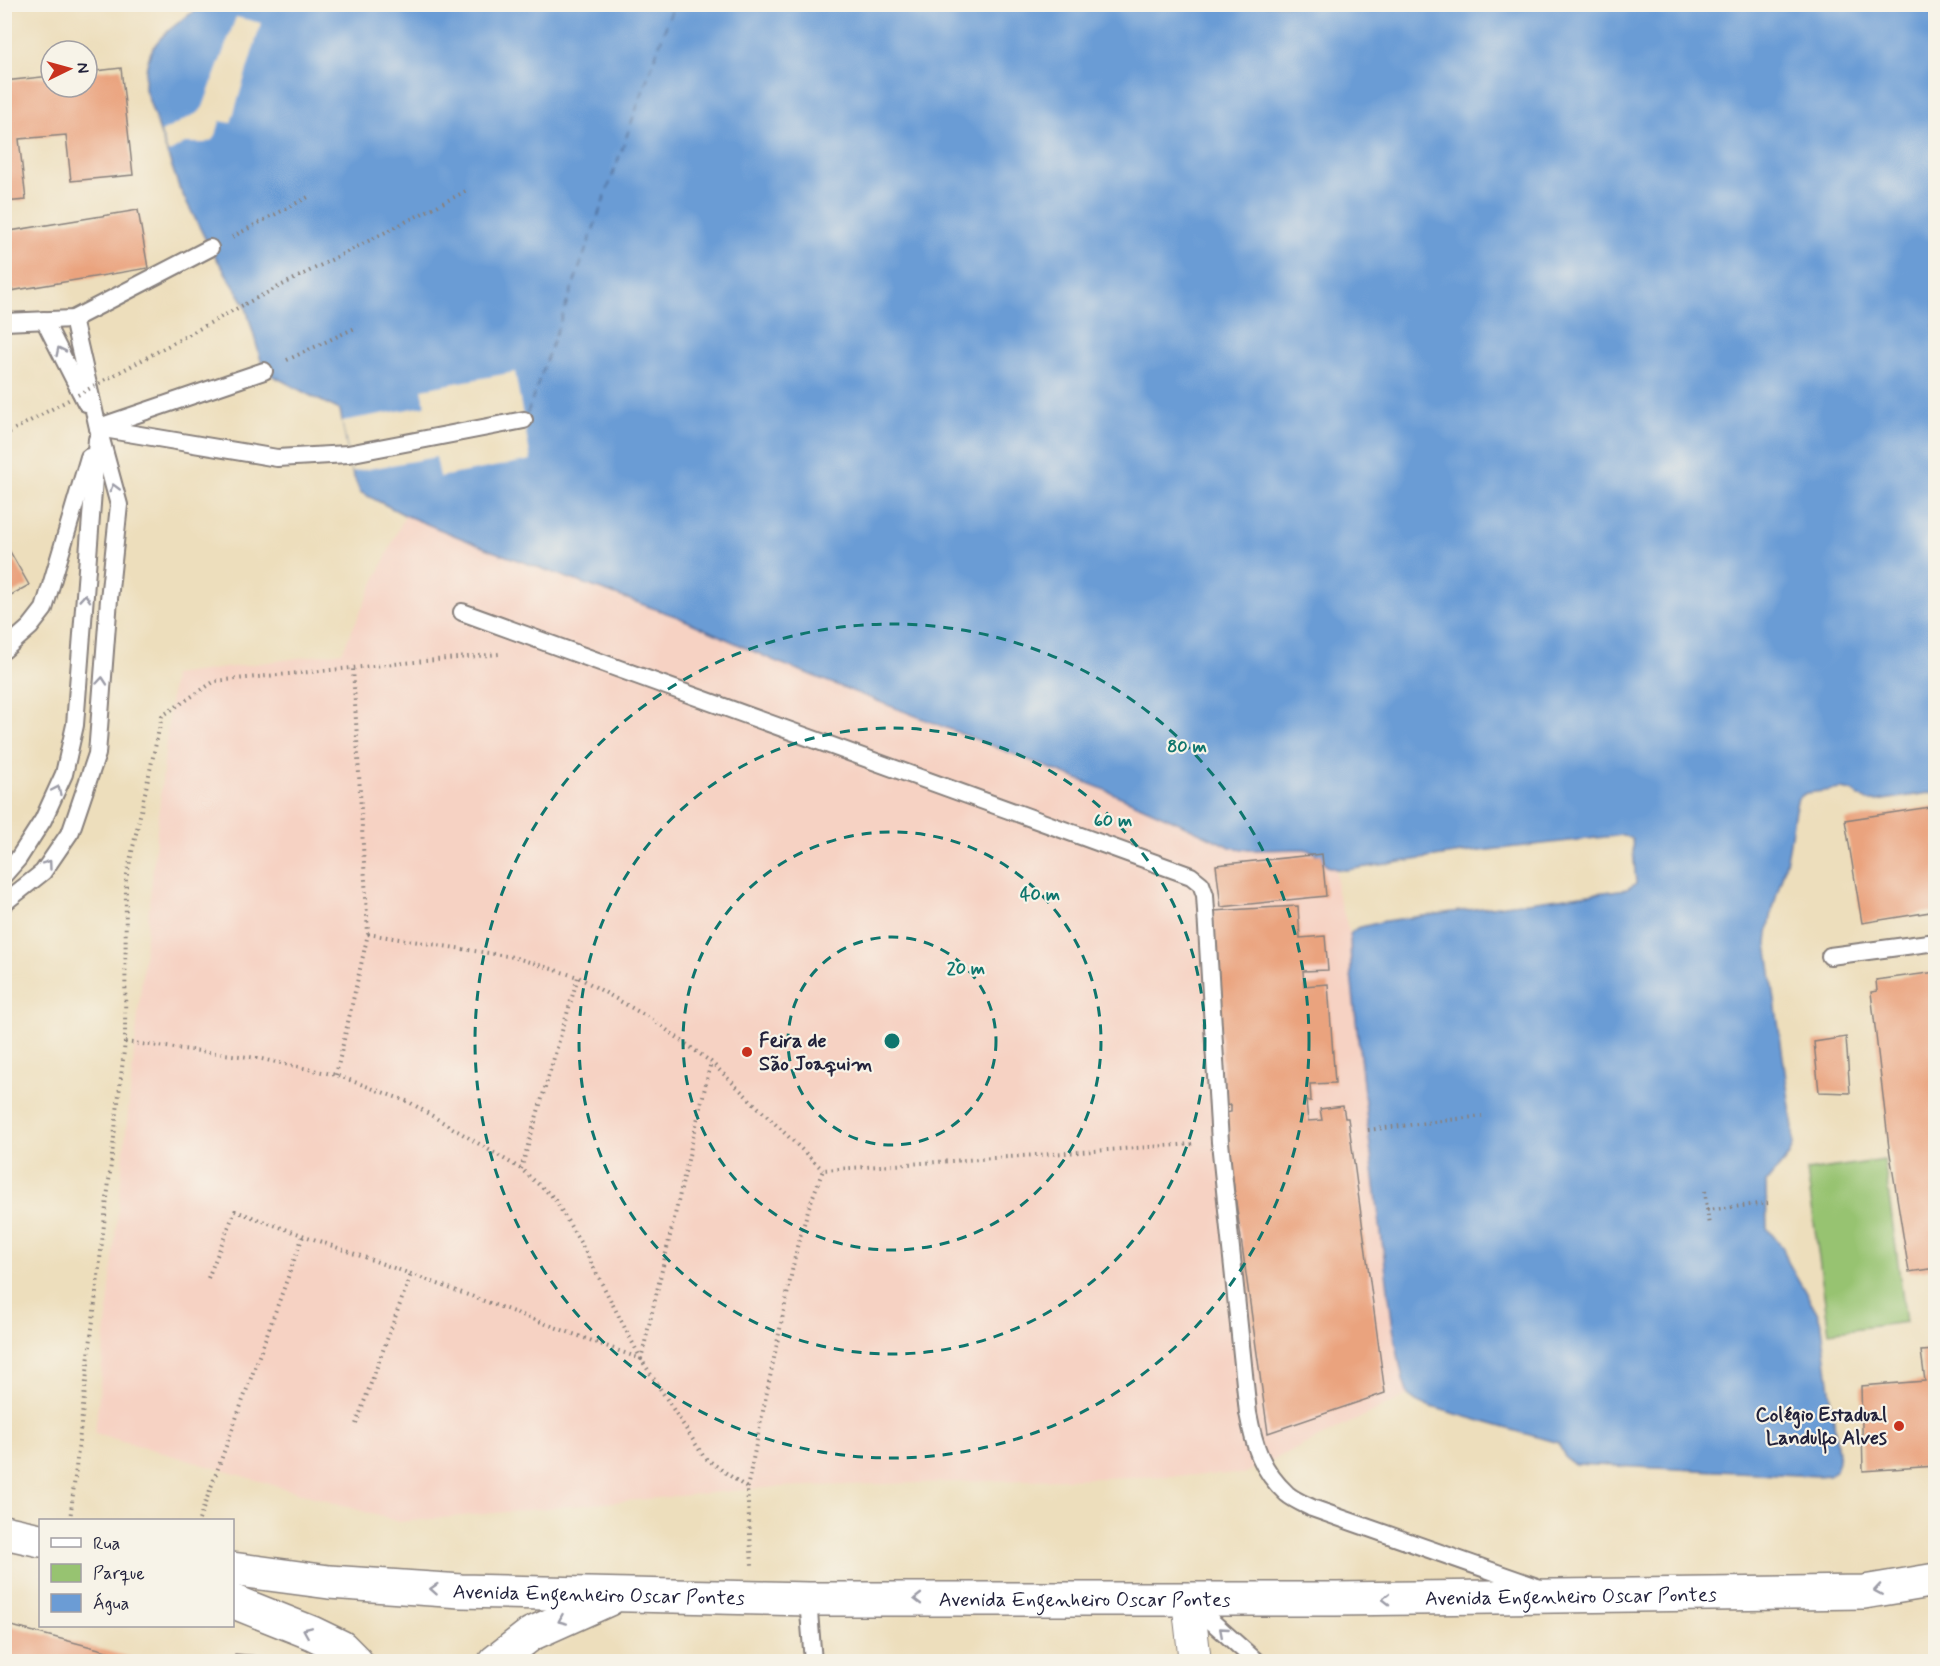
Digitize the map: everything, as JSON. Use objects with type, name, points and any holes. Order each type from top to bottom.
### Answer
[{"type":"main road","points":[[4,1532],[39,1539]]},
{"type":"main road","name":"Avenida Engenheiro Oscar Pontes","points":[[234,1569],[341,1582],[461,1591],[754,1599],[1188,1600],[1864,1592],[1935,1580]]},
{"type":"main road","points":[[495,1662],[531,1634],[616,1596]]},
{"type":"main road","points":[[234,1602],[341,1647],[356,1662]]},
{"type":"street","points":[[1188,1600],[1195,1662]]},
{"type":"lane","points":[[4,322],[73,319],[210,248]]},
{"type":"lane","points":[[4,903],[43,872],[71,831],[98,754],[109,599],[119,505],[98,428],[73,319]]},
{"type":"lane","points":[[4,875],[18,859],[43,820],[64,774],[75,725],[98,428],[44,320]]},
{"type":"lane","points":[[98,428],[264,371]]},
{"type":"lane","points":[[98,428],[277,458],[348,454],[524,420]]},
{"type":"lane","points":[[4,650],[30,627],[44,609],[98,428]]},
{"type":"lane","points":[[462,612],[1191,876],[1201,884],[1204,895],[1220,1142],[1248,1413],[1254,1445],[1268,1473],[1288,1495],[1312,1508],[1563,1596]]},
{"type":"lane","points":[[1830,956],[1935,942]]},
{"type":"lane","points":[[808,1599],[813,1662]]},
{"type":"lane","points":[[1188,1600],[1257,1662]]},
{"type":"path","points":[[4,435],[245,304],[466,191]]},
{"type":"path","points":[[210,248],[310,196]]},
{"type":"path","points":[[264,371],[355,328]]},
{"type":"path","points":[[70,1519],[125,1042],[126,879],[162,716],[214,681],[504,654]]},
{"type":"path","points":[[336,1075],[368,934],[353,668]]},
{"type":"path","points":[[368,934],[513,957],[578,977],[653,1020],[711,1062],[823,1170],[1220,1142]]},
{"type":"path","points":[[521,1169],[578,977]]},
{"type":"path","points":[[125,1042],[257,1058],[336,1075],[409,1102],[521,1169],[554,1198],[584,1249],[641,1359],[704,1457],[747,1488]]},
{"type":"path","points":[[641,1359],[711,1062]]},
{"type":"path","points":[[1368,1130],[1482,1116]]},
{"type":"path","points":[[754,1599],[747,1488],[797,1247],[823,1170]]},
{"type":"path","points":[[1704,1191],[1709,1226]]},
{"type":"path","points":[[1707,1210],[1768,1203]]},
{"type":"path","points":[[208,1278],[235,1211],[641,1359]]},
{"type":"path","points":[[200,1519],[303,1236]]},
{"type":"path","points":[[356,1424],[411,1274]]},
{"type":"shaded area","name":"Feira de São Joaquim","points":[[405,515],[495,552],[678,617],[775,661],[1103,789],[1230,847],[1249,850],[1305,849],[1314,853],[1327,866],[1336,869],[1337,892],[1350,934],[1351,974],[1368,1130],[1393,1328],[1408,1395],[1243,1474],[775,1487],[399,1522],[95,1433],[173,675],[342,652]]},
{"type":"green space","points":[[1884,1160],[1906,1322],[1829,1332],[1807,1171]]},
{"type":"water","points":[[203,4],[1935,5],[1935,792],[1867,801],[1852,791],[1842,789],[1806,793],[1798,798],[1789,850],[1772,911],[1767,944],[1793,1128],[1793,1145],[1789,1155],[1766,1183],[1767,1228],[1783,1248],[1822,1326],[1839,1462],[1836,1470],[1829,1475],[1818,1476],[1575,1464],[1566,1459],[1558,1443],[1419,1403],[1408,1395],[1403,1380],[1393,1328],[1368,1130],[1351,974],[1350,934],[1357,928],[1385,921],[1627,889],[1636,883],[1632,839],[1623,835],[1462,853],[1346,870],[1327,866],[1315,853],[1305,849],[1249,850],[1230,847],[1103,789],[775,661],[678,617],[495,552],[405,515],[360,492],[352,472],[340,410],[264,371],[245,304],[210,248],[179,187],[145,89],[149,56],[155,45],[167,32]]},
{"type":"pier","points":[[236,17],[261,23],[231,123],[220,121],[212,140],[205,143],[185,143],[168,153],[161,132],[199,112],[203,107]]},
{"type":"pier","points":[[515,372],[531,460],[440,477],[436,457],[352,472],[342,421],[425,406],[422,389]]},
{"type":"building","points":[[121,68],[133,175],[71,181],[66,135],[19,139],[26,200],[4,202],[4,81],[39,77],[39,99],[99,99],[99,71]]},
{"type":"building","points":[[138,210],[148,268],[4,292],[4,232]]},
{"type":"building","points":[[4,541],[29,585],[4,599]]},
{"type":"building","points":[[1936,806],[1936,911],[1862,923],[1845,820]]},
{"type":"building","points":[[1322,854],[1326,896],[1221,907],[1216,865]]},
{"type":"building","points":[[1298,906],[1300,938],[1325,936],[1328,970],[1303,971],[1304,986],[1328,984],[1335,1083],[1310,1084],[1311,1101],[1306,1101],[1308,1121],[1322,1120],[1320,1109],[1343,1106],[1345,1118],[1348,1118],[1385,1393],[1268,1433],[1226,1130],[1221,1114],[1231,1112],[1231,1105],[1225,1106],[1213,911]]},
{"type":"building","points":[[1936,972],[1936,1268],[1909,1272],[1889,1148],[1871,992],[1877,991],[1876,980]]},
{"type":"building","points":[[1846,1037],[1850,1093],[1819,1092],[1814,1042]]},
{"type":"building","name":"Colégio Estadual Landulfo Alves","points":[[1936,1350],[1936,1466],[1863,1471],[1861,1386],[1925,1381],[1921,1351]]},
{"type":"building","points":[[4,1624],[145,1661],[145,1662],[4,1662]]},
{"type":"building","points":[[235,1654],[306,1660],[306,1662],[234,1662]]},
{"type":"ferry route","points":[[527,414],[674,4]]},
{"type":"place","name":"Feira de São Joaquim","points":[[747,1052]]},
{"type":"place","name":"Colégio Estadual Landulfo Alves","points":[[1899,1426]]}]
